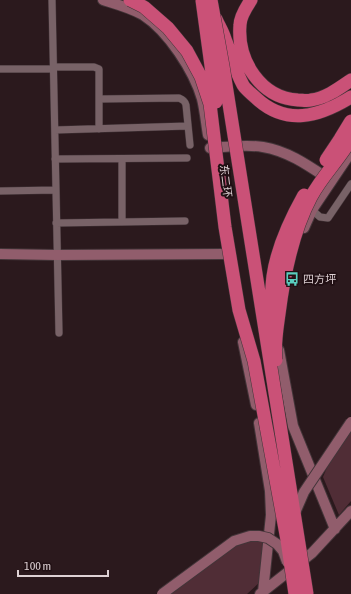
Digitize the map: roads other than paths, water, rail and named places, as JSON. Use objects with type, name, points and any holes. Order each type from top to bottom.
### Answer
[{"type":"highway","points":[[130,0],[144,7],[168,28],[187,51],[201,77],[210,104],[225,227],[239,310],[254,361],[287,540],[295,594]]},
{"type":"highway","name":"东二环","points":[[202,0],[231,220],[254,361]]},
{"type":"highway","points":[[206,0],[225,37],[232,60],[244,86],[263,105],[284,115],[312,115],[334,108],[351,97]]},
{"type":"highway","points":[[211,0],[238,157],[307,594]]},
{"type":"highway","points":[[251,0],[240,23],[241,49],[251,72],[267,90],[287,99],[310,100],[332,94],[351,80]]},
{"type":"highway","points":[[268,351],[273,276],[282,243],[295,212],[322,165],[351,121]]},
{"type":"highway","points":[[287,471],[275,347],[282,289],[293,240],[311,196],[351,139]]},
{"type":"street","points":[[52,0],[59,333]]},
{"type":"street","points":[[103,0],[143,15],[157,27],[178,50],[191,72],[202,99],[225,254],[258,418],[270,491],[271,515],[262,593]]},
{"type":"street","points":[[0,69],[97,67],[99,72],[100,99],[99,129]]},
{"type":"street","points":[[100,99],[179,98],[185,102],[190,145]]},
{"type":"street","points":[[55,130],[188,126]]},
{"type":"street","points":[[210,148],[248,146],[275,150],[303,162],[331,181]]},
{"type":"street","points":[[335,529],[293,426],[279,352],[293,252],[312,210],[351,152]]},
{"type":"street","points":[[55,159],[187,158]]},
{"type":"street","points":[[122,159],[122,222]]},
{"type":"street","points":[[312,210],[320,217],[328,218],[351,184]]},
{"type":"street","points":[[0,191],[56,190]]},
{"type":"street","points":[[56,223],[185,221]]},
{"type":"street","points":[[0,254],[225,254]]},
{"type":"street","points":[[294,515],[304,492],[351,422]]},
{"type":"street","points":[[262,593],[312,553],[351,511]]},
{"type":"street","points":[[162,594],[234,541],[250,536],[268,538],[276,544],[283,552],[292,579]]},
{"type":"place","name":"四方坪","points":[[292,279]]}]
